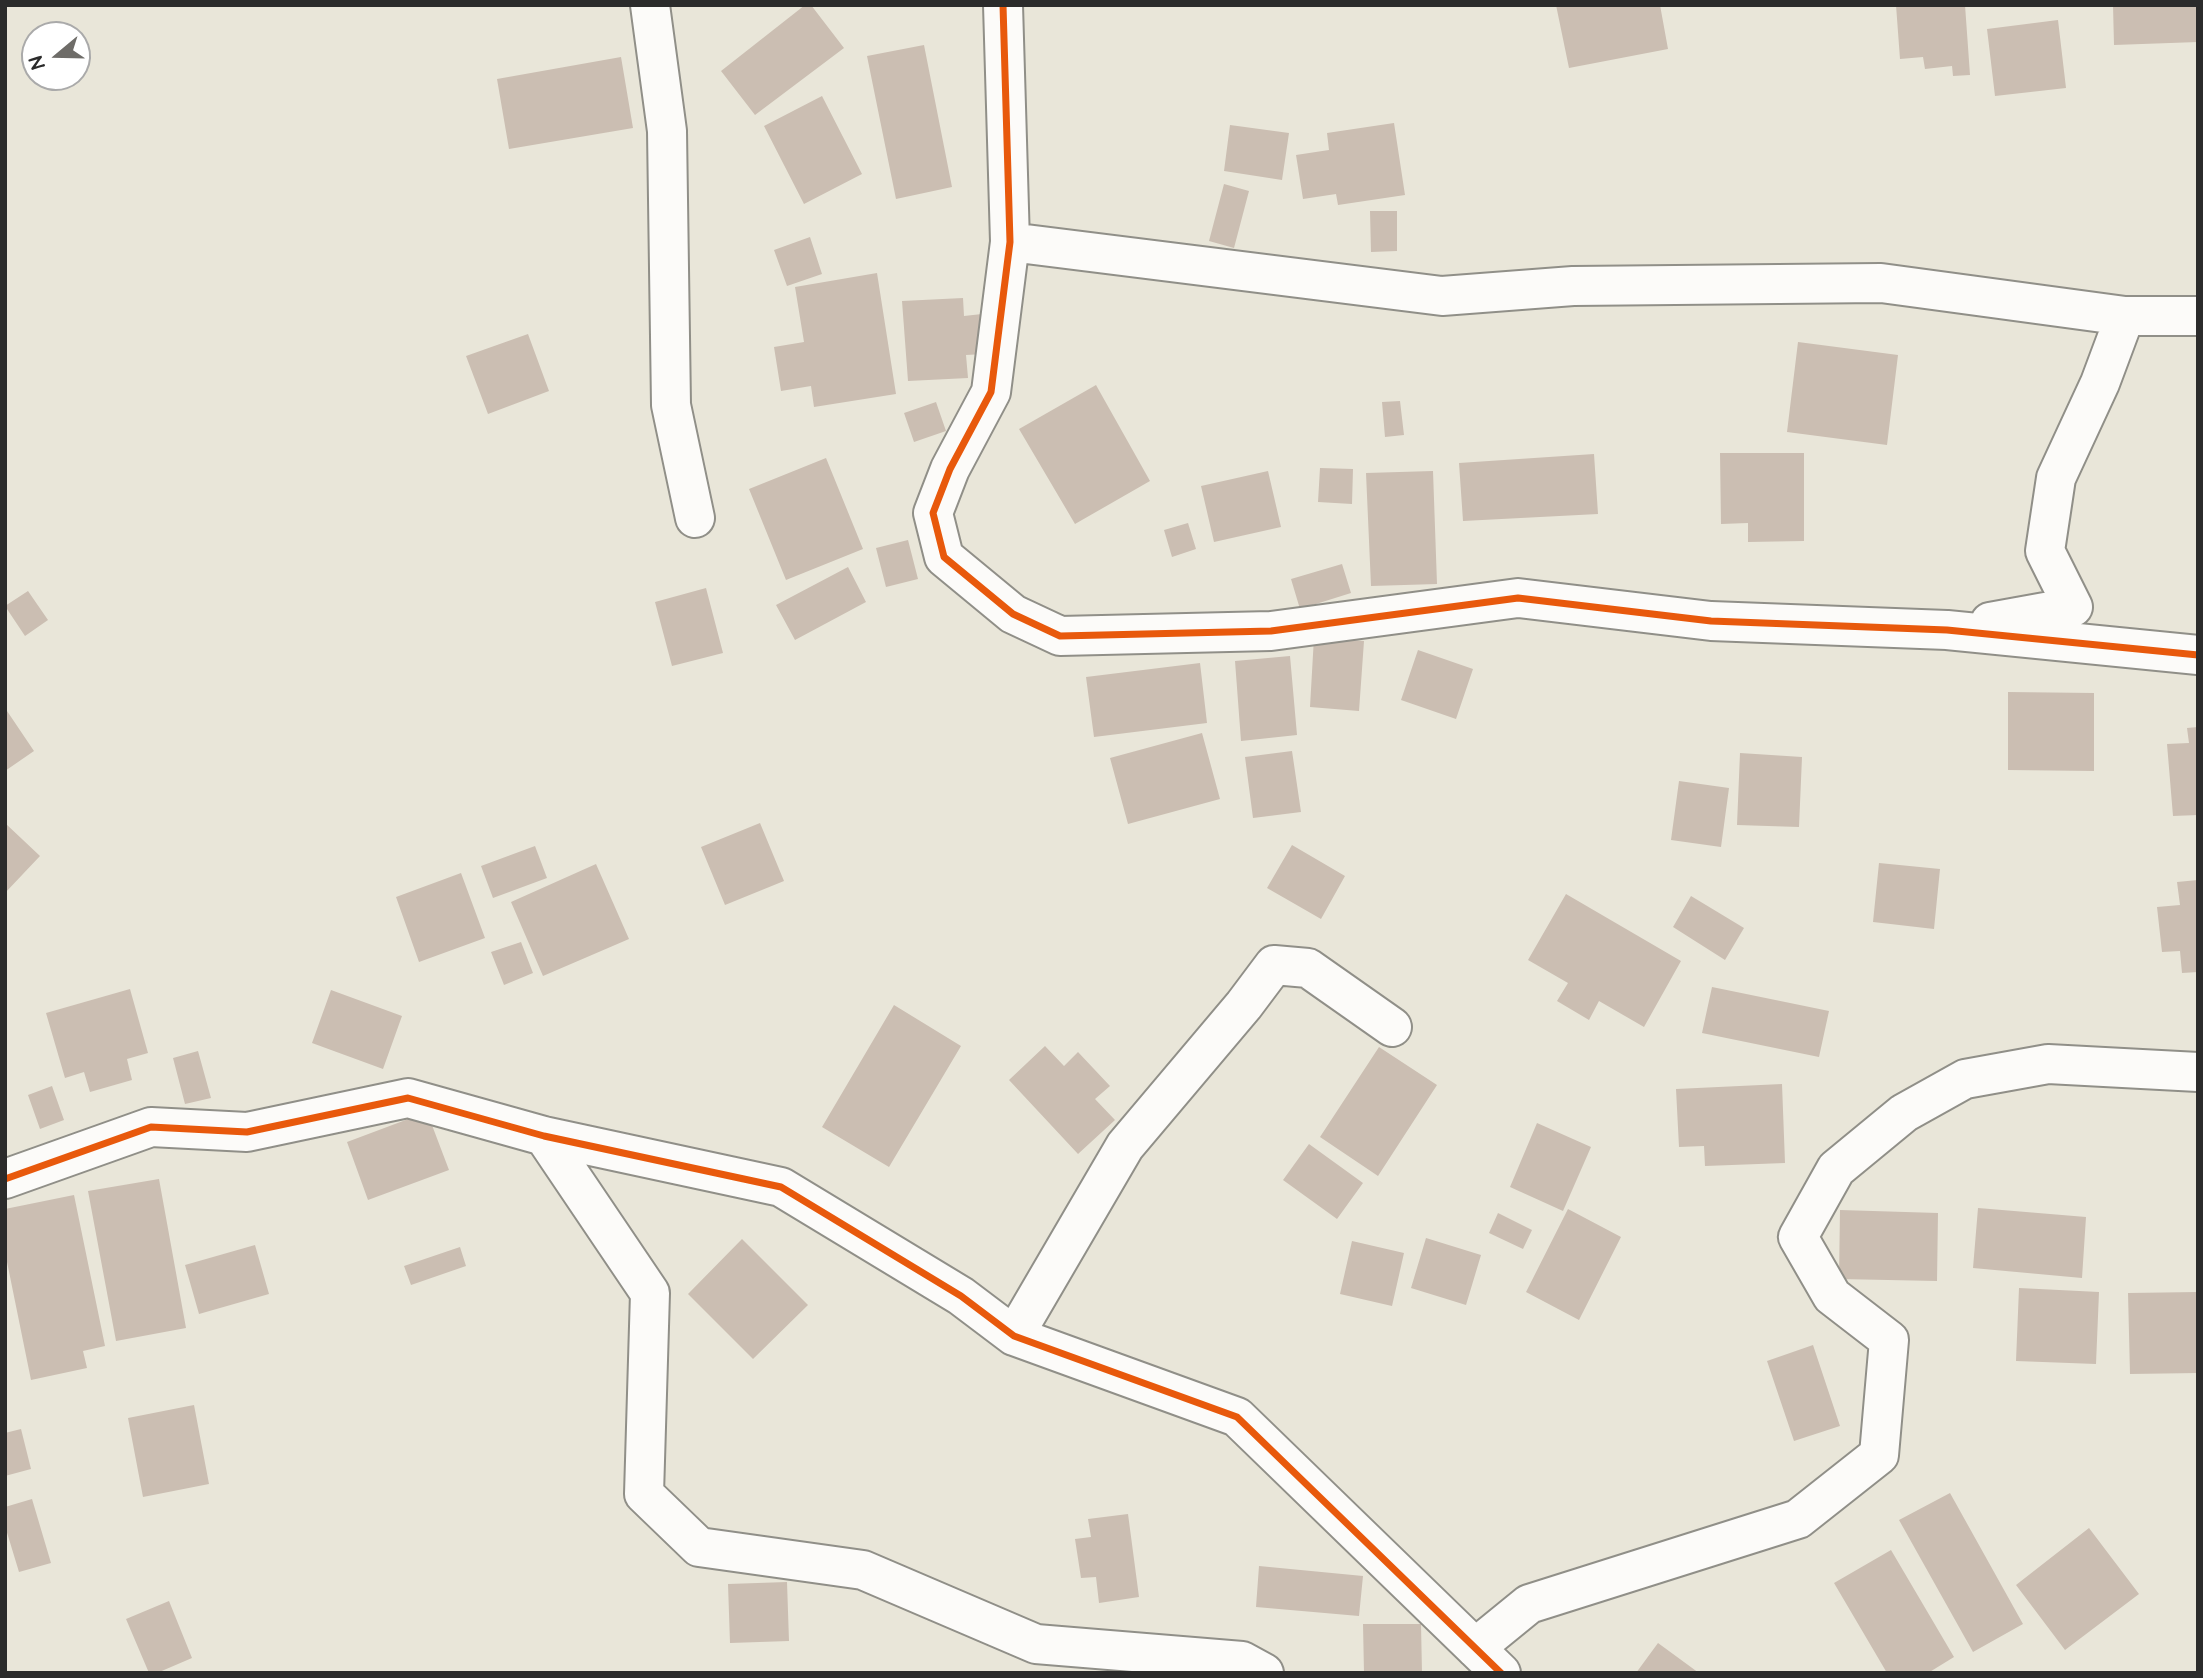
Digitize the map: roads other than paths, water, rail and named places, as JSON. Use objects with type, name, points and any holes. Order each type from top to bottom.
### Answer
[{"type":"street","points":[[650,5],[667,131],[671,405],[695,518]]},
{"type":"street","points":[[1003,5],[1010,242],[991,392],[950,469],[933,513],[944,558],[1013,614],[1060,636],[1271,631],[1518,598],[1711,621],[1947,630],[2198,655]]},
{"type":"street","points":[[1010,242],[1442,296],[1573,286],[1881,283],[2124,316],[2198,316]]},
{"type":"street","points":[[1947,630],[2073,607],[2045,551],[2056,478],[2099,383],[2124,316]]},
{"type":"street","points":[[1014,1336],[1125,1146],[1244,1005],[1274,965],[1308,968],[1392,1027]]},
{"type":"street","points":[[5,1179],[151,1127],[247,1132],[408,1098],[544,1136],[780,1187],[961,1296],[1014,1336],[1237,1417],[1488,1660],[1528,1604],[1798,1519],[1879,1455],[1889,1340],[1832,1296],[1798,1237],[1836,1169],[1904,1113],[1965,1079],[2048,1064],[2198,1072]]},
{"type":"street","points":[[544,1136],[650,1293],[644,1494],[699,1546],[863,1570],[1036,1644],[1242,1661],[1264,1673]]}]
